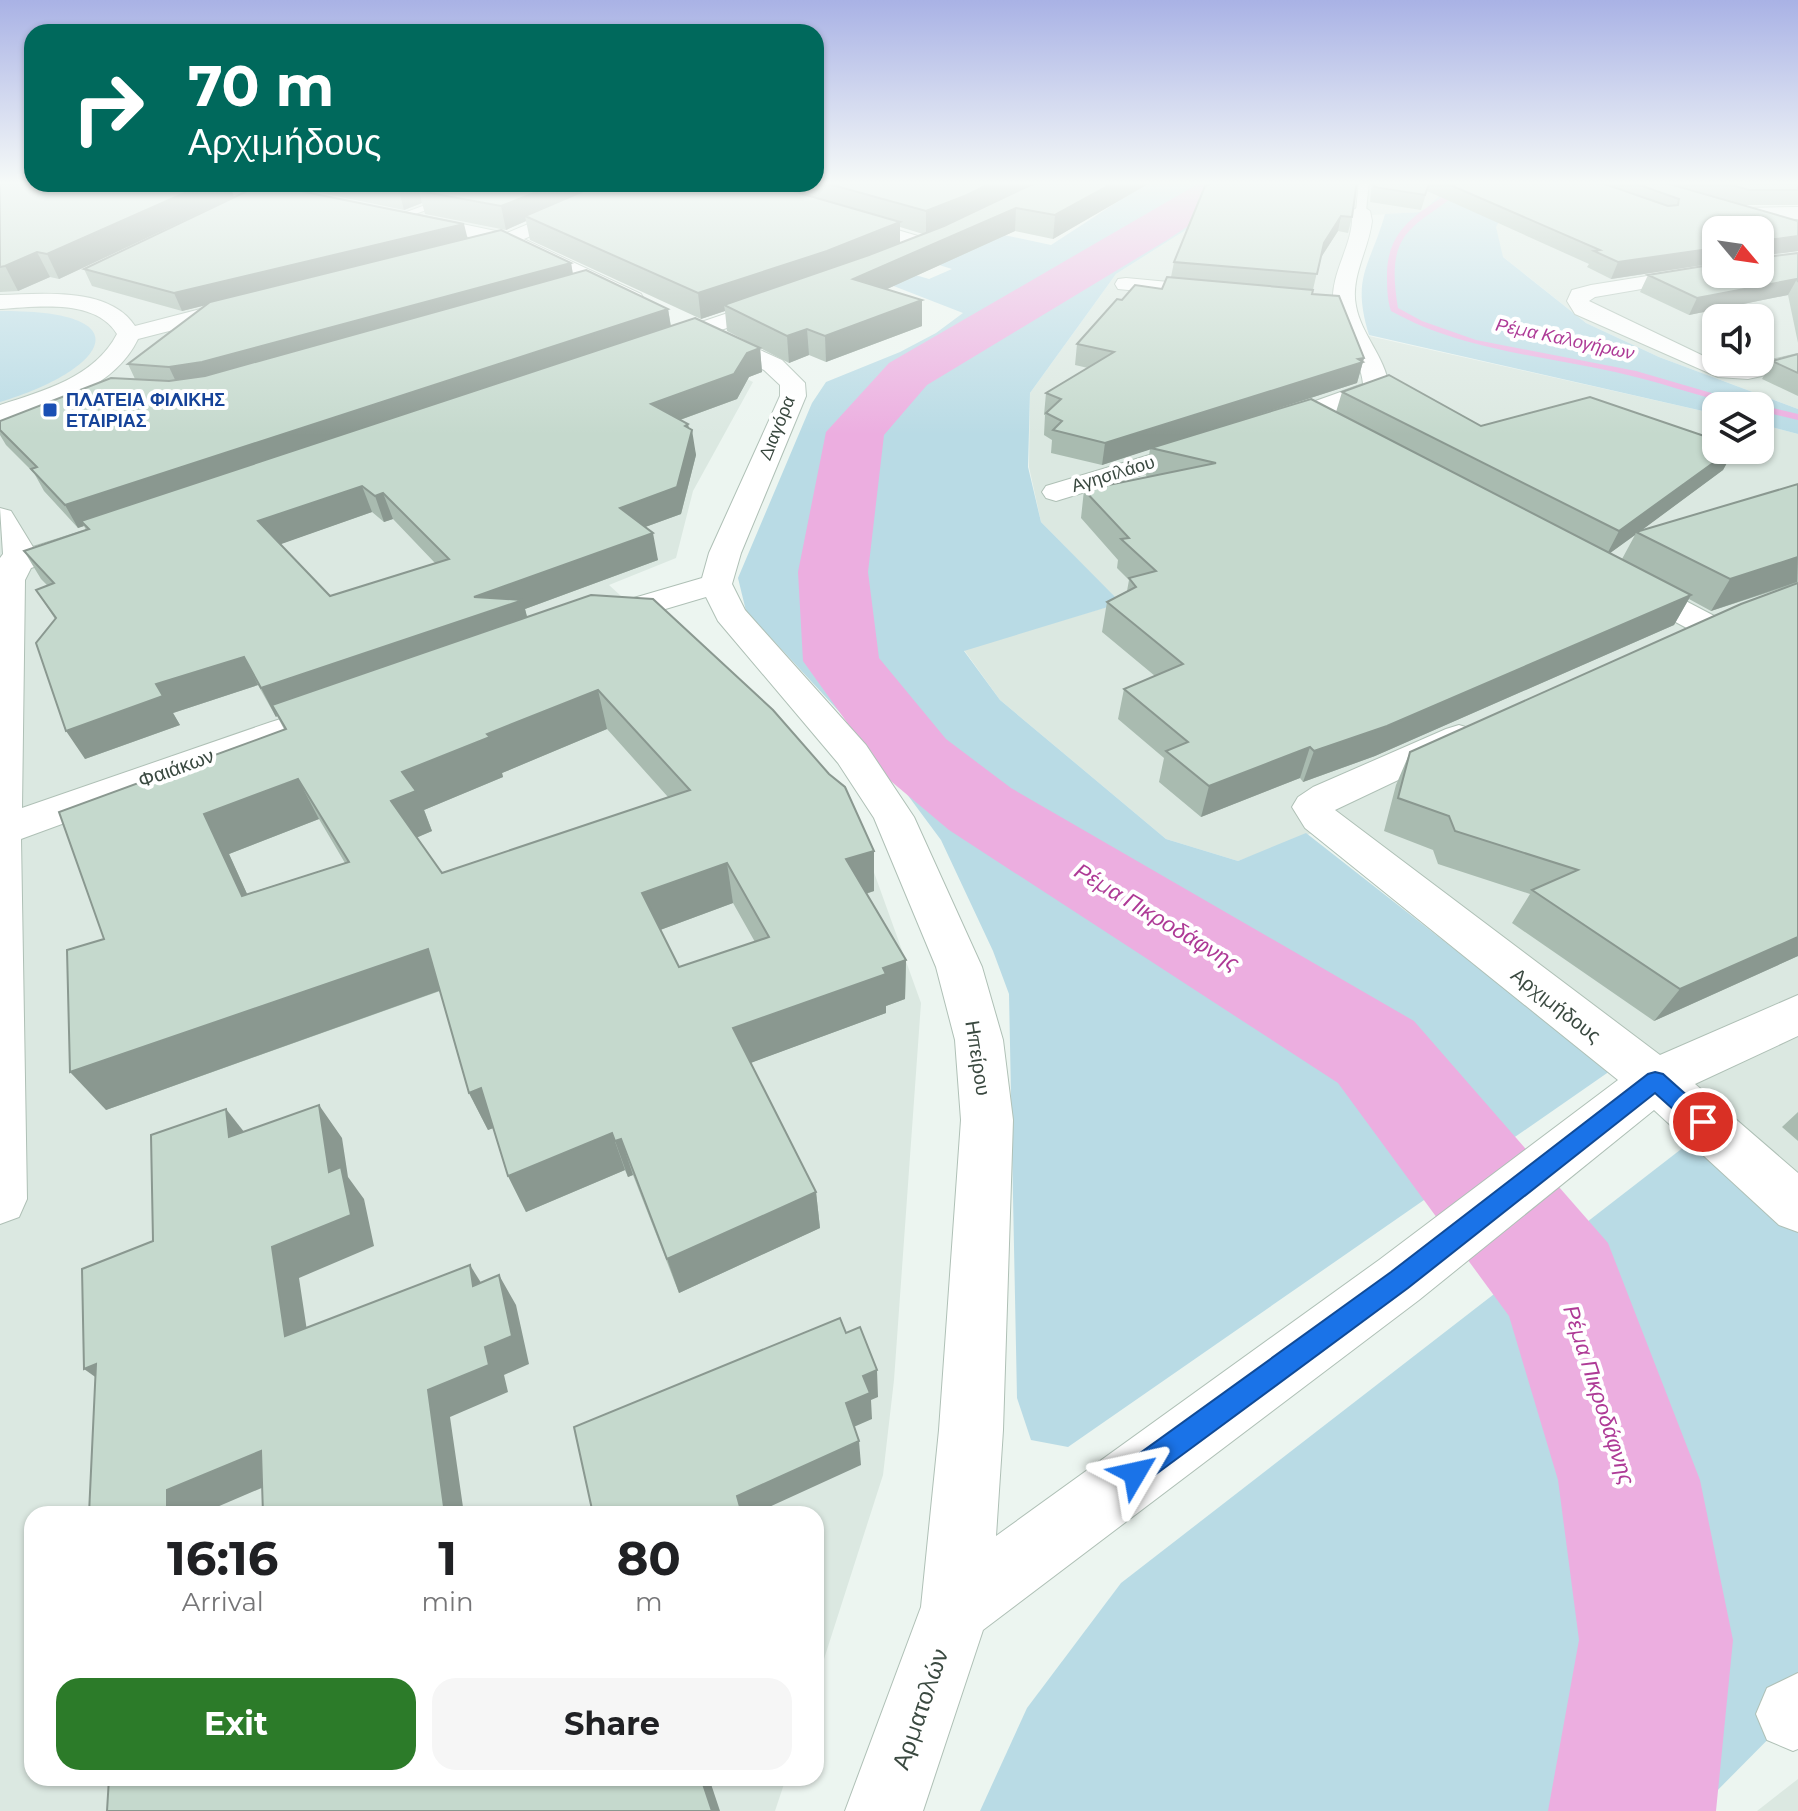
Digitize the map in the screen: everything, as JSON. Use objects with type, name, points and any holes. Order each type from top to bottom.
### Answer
[{"type":"street","name":"Διαγόρα","points":[[556,266],[589,284],[666,315],[773,365],[793,383],[793,396],[740,514],[716,584]]},
{"type":"street","name":"Αγησιλάου","points":[[1056,492],[1369,393],[1376,386],[1375,376],[1336,302],[1351,266]]},
{"type":"street","points":[[1702,273],[1591,291],[1580,295],[1578,301],[1583,309],[1706,367],[1748,372],[1798,361]]},
{"type":"street","points":[[38,301],[81,280]]},
{"type":"street","points":[[1126,284],[1250,295]]},
{"type":"street","points":[[638,351],[809,292]]},
{"type":"street","points":[[0,413],[67,388],[118,356],[129,334],[265,300]]},
{"type":"street","points":[[0,302],[38,301],[104,311],[117,317],[129,334]]},
{"type":"street","points":[[1308,414],[1336,429]]},
{"type":"street","points":[[0,517],[18,542],[10,565],[9,580],[1,831],[0,1199]]},
{"type":"street","points":[[10,565],[110,531]]},
{"type":"street","points":[[1598,568],[1723,621],[1666,645]]},
{"type":"street","points":[[567,630],[641,604],[716,584]]},
{"type":"street","name":"Ηπείρου","points":[[716,584],[730,614],[852,754],[894,817],[959,967],[979,1040],[987,1136],[973,1400],[956,1607]]},
{"type":"street","name":"Φαιάκων","points":[[1,831],[314,720]]},
{"type":"street","name":"Αρχιμήδους","points":[[1496,720],[1327,796],[1312,807],[1319,818],[1655,1080],[1798,1207]]},
{"type":"street","points":[[956,1607],[1399,1280],[1655,1080],[1798,1014]]},
{"type":"street","name":"Αρματολών","points":[[884,1811],[956,1607]]},
{"type":"lane","points":[[67,388],[99,390]]},
{"type":"shaded area","points":[[0,266],[518,266],[753,382],[693,491],[676,558],[609,585],[787,748],[858,828],[921,1003],[894,1380],[883,1475],[824,1659],[824,1506],[24,1506],[24,1786],[783,1786],[775,1811],[0,1811]]},
{"type":"shaded area","points":[[941,266],[1129,266],[1116,274],[1030,393],[1028,467],[1041,522],[1121,603],[964,651],[1000,700],[1166,839],[1238,861],[1306,833],[1610,1071],[1068,1447],[1031,1440],[1017,1398],[1009,994],[993,951],[941,840],[872,747],[746,611],[738,578],[812,403],[826,382],[900,352],[936,333],[963,313],[873,278],[895,269],[929,279],[952,269]]},
{"type":"shaded area","points":[[1129,266],[1354,266],[1351,332],[1702,411],[1702,464],[1774,464],[1774,428],[1798,434],[1798,1198],[1344,821],[1238,861],[1166,839],[1000,700],[964,650],[1120,603],[1041,522],[1029,467],[1030,393],[1116,274]]},
{"type":"shaded area","points":[[1367,266],[1514,266],[1586,323],[1702,373],[1702,376],[1753,392],[1702,392],[1702,411],[1369,335],[1362,285]]},
{"type":"shaded area","points":[[1514,266],[1702,266],[1702,288],[1774,288],[1774,266],[1798,266],[1798,409],[1774,400],[1774,392],[1753,392],[1710,376],[1774,376],[1774,304],[1702,304],[1702,373],[1586,323]]},
{"type":"shaded area","points":[[0,311],[47,313],[77,320],[93,331],[95,344],[85,359],[65,374],[0,402]]},
{"type":"shaded area","points":[[1774,400],[1798,409],[1798,434],[1774,428]]},
{"type":"shaded area","points":[[1702,1133],[1798,1219],[1798,1676],[1793,1714],[1697,1811],[980,1811],[1027,1708],[1121,1583]]},
{"type":"shaded area","points":[[1798,1779],[1798,1811],[1757,1811]]},
{"type":"building","points":[[91,266],[290,266],[174,293],[84,269]]},
{"type":"building","points":[[357,266],[562,266],[202,362],[169,367],[128,364],[210,302]]},
{"type":"building","points":[[636,266],[782,266],[698,293]]},
{"type":"building","points":[[839,266],[884,266],[853,279],[922,300],[825,336],[807,329],[787,336],[724,305]]},
{"type":"building","points":[[1216,266],[1319,266],[1317,274]]},
{"type":"building","points":[[1702,266],[1702,288],[1750,288],[1697,298],[1648,275]]},
{"type":"building","points":[[1774,266],[1798,266],[1798,282],[1797,279],[1774,283]]},
{"type":"building","points":[[586,270],[668,309],[65,505],[31,469],[37,467],[0,430],[0,421],[111,378],[169,381],[205,376]]},
{"type":"building","points":[[1167,277],[1313,290],[1312,294],[1339,296],[1364,358],[1358,359],[1363,362],[1105,443],[1053,430],[1062,421],[1046,413],[1061,399],[1046,393],[1114,352],[1077,344],[1117,299],[1122,300],[1135,285],[1162,289]]},
{"type":"building","points":[[695,318],[760,348],[747,353],[734,374],[651,404],[688,424],[685,426],[692,430],[677,487],[620,508],[653,533],[474,597],[523,600],[261,688],[244,657],[156,684],[163,696],[66,731],[36,643],[56,618],[36,590],[54,583],[24,551],[89,529],[81,521]],"holes":[[[362,486],[375,496],[383,493],[449,559],[330,596],[258,521]]]},
{"type":"building","points":[[1798,354],[1798,373],[1774,362]]},
{"type":"building","points":[[1389,375],[1481,426],[1590,397],[1702,435],[1702,464],[1712,464],[1619,531],[1342,392]]},
{"type":"building","points":[[1311,399],[1691,595],[1387,726],[1314,751],[1310,747],[1209,786],[1166,751],[1188,742],[1124,689],[1183,664],[1107,602],[1136,587],[1129,578],[1156,571],[1121,539],[1129,538],[1084,490],[1216,463],[1151,448]]},
{"type":"building","points":[[1798,484],[1798,557],[1730,579],[1636,532]]},
{"type":"building","points":[[1798,583],[1798,937],[1680,989],[1532,890],[1578,870],[1455,831],[1449,816],[1398,798],[1410,752],[1741,604]]},
{"type":"building","points":[[591,595],[653,599],[773,710],[829,774],[845,787],[874,851],[846,859],[906,960],[883,968],[886,974],[733,1028],[816,1192],[667,1259],[621,1139],[615,1141],[612,1133],[508,1176],[481,1088],[469,1093],[428,949],[70,1072],[67,950],[104,939],[59,812],[286,729],[272,705]],"holes":[[[598,690],[690,790],[442,873],[391,801],[416,791],[402,772]],[[298,779],[349,862],[242,896],[204,814]],[[727,863],[769,937],[679,967],[642,893]]]},
{"type":"building","points":[[319,1105],[329,1172],[341,1167],[351,1215],[272,1247],[285,1336],[470,1265],[473,1286],[499,1275],[512,1336],[485,1347],[489,1365],[428,1390],[444,1506],[263,1506],[261,1451],[167,1490],[167,1506],[89,1506],[96,1364],[84,1369],[82,1269],[153,1241],[151,1135],[226,1109],[229,1137]]},
{"type":"building","points":[[840,1318],[846,1333],[860,1327],[877,1370],[863,1376],[870,1393],[846,1403],[859,1441],[737,1496],[740,1506],[591,1506],[574,1427]]},
{"type":"building","points":[[109,1786],[704,1786],[712,1811],[107,1811]]},
{"type":"waterway","name":"Ρέμα Πικροδάφνης","points":[[1091,266],[908,374],[855,432],[833,572],[841,661],[916,758],[980,809],[1376,1052],[1563,1286],[1629,1480],[1656,1640],[1632,1811]]},
{"type":"waterway","name":"Ρέμα Καλογήρων","points":[[1391,266],[1394,309],[1419,323],[1474,342],[1592,364],[1702,393]]},
{"type":"waterway","name":"Ρέμα Καλογήρων","points":[[1774,411],[1798,417]]},
{"type":"place","name":"ΠΛΑΤΕΙΑ ΦΙΛΙΚΗΣ ΕΤΑΙΡΙΑΣ","points":[[50,410]]},
{"type":"route","points":[[1135,1473],[1399,1280],[1655,1080],[1703,1122]]}]
